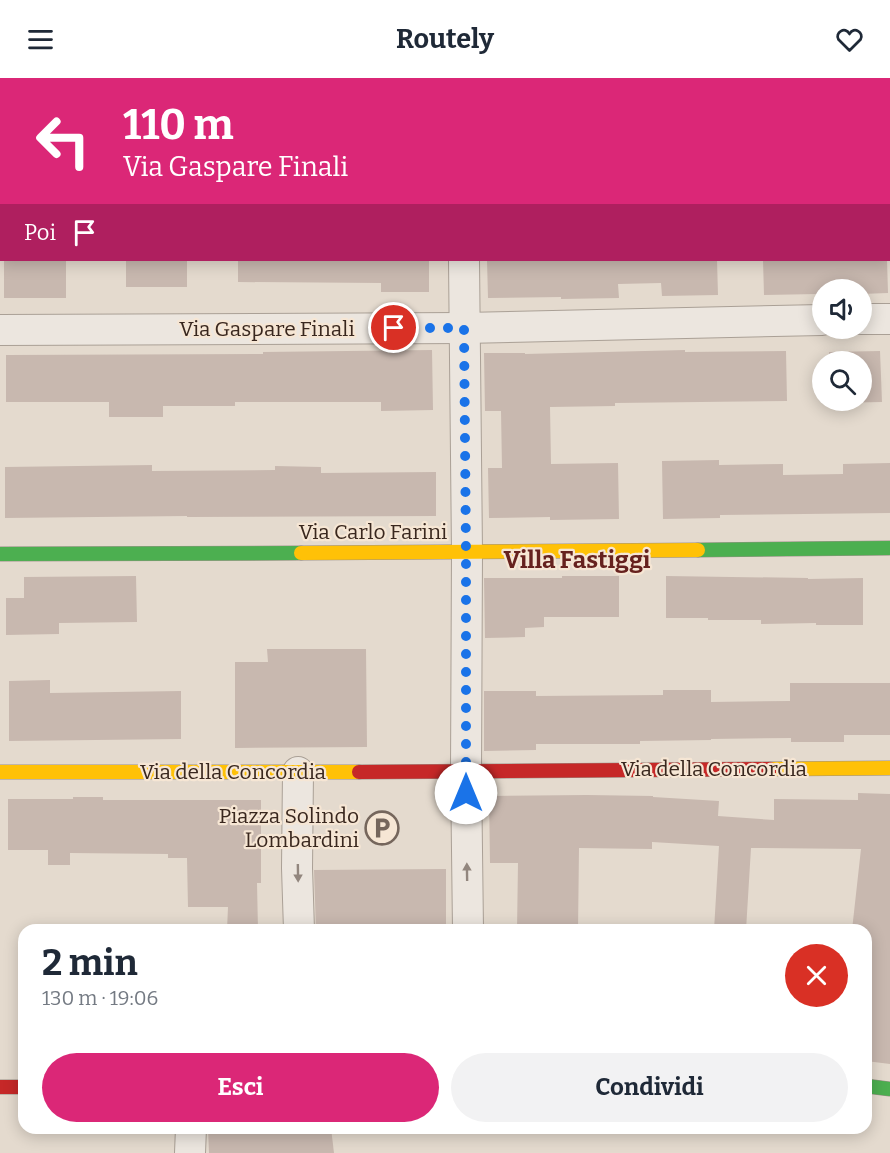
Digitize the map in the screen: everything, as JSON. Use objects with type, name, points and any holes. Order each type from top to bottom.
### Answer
[{"type":"street","points":[[464,261],[468,924]]},
{"type":"street","points":[[872,319],[890,319]]},
{"type":"street","name":"Via Gaspare Finali","points":[[0,330],[464,328],[812,320]]},
{"type":"street","name":"Via Carlo Farini","points":[[0,554],[466,553],[890,548]]},
{"type":"street","name":"Via della Concordia","points":[[0,772],[890,768]]},
{"type":"street","points":[[298,772],[299,924]]},
{"type":"street","points":[[0,1087],[18,1087]]},
{"type":"street","points":[[872,1087],[890,1089]]},
{"type":"street","points":[[190,1134],[190,1153]]},
{"type":"building","points":[[4,261],[66,261],[66,298],[4,298]]},
{"type":"building","points":[[126,261],[187,261],[187,287],[126,287]]},
{"type":"building","points":[[238,261],[429,261],[429,292],[381,292],[381,283],[238,282]]},
{"type":"building","points":[[487,261],[717,261],[718,295],[662,296],[661,283],[618,284],[619,298],[488,298]]},
{"type":"building","points":[[763,261],[887,261],[888,293],[872,294],[872,279],[812,279],[812,294],[764,295]]},
{"type":"building","points":[[432,350],[433,410],[381,411],[381,402],[235,402],[235,406],[163,406],[163,417],[109,417],[109,402],[6,402],[6,355],[263,354],[263,352]]},
{"type":"building","points":[[685,350],[685,352],[786,351],[787,401],[615,403],[615,406],[550,407],[551,464],[618,463],[619,519],[489,518],[488,468],[502,468],[501,411],[485,411],[484,353]]},
{"type":"building","points":[[872,351],[880,351],[882,402],[872,402]]},
{"type":"building","points":[[719,460],[719,465],[783,464],[783,475],[843,474],[843,464],[890,463],[890,513],[720,515],[720,518],[663,519],[662,461]]},
{"type":"building","points":[[152,465],[152,471],[275,470],[275,466],[321,467],[321,473],[436,472],[436,516],[5,518],[5,467]]},
{"type":"building","points":[[136,576],[137,622],[59,623],[59,634],[6,635],[6,598],[24,598],[24,577]]},
{"type":"building","points":[[562,576],[619,576],[619,617],[544,617],[544,627],[525,628],[525,637],[485,638],[484,578],[562,578]]},
{"type":"building","points":[[666,576],[863,578],[863,625],[761,624],[761,620],[666,618]]},
{"type":"building","points":[[267,649],[366,649],[367,747],[235,748],[235,662],[268,662]]},
{"type":"building","points":[[50,680],[50,693],[181,691],[181,739],[9,741],[9,681]]},
{"type":"building","points":[[790,683],[890,683],[890,735],[844,735],[844,742],[791,742],[791,738],[711,739],[640,741],[640,744],[536,744],[536,750],[484,751],[484,691],[536,691],[536,696],[663,695],[663,690],[711,690],[711,702],[790,701]]},
{"type":"building","points":[[858,793],[890,794],[890,1064],[872,1062],[872,924],[853,924],[861,849],[751,848],[746,924],[714,924],[719,846],[652,842],[652,849],[579,848],[578,924],[517,924],[518,863],[490,863],[489,796],[653,796],[719,801],[718,816],[774,820],[774,799],[858,800]]},
{"type":"building","points":[[73,797],[103,797],[103,800],[261,800],[261,883],[257,883],[258,924],[227,924],[228,907],[188,907],[187,858],[168,858],[168,854],[70,853],[70,865],[48,865],[48,850],[8,850],[8,799],[73,799]]},
{"type":"building","points":[[446,869],[446,924],[316,924],[314,870]]},
{"type":"building","points":[[208,1134],[332,1134],[334,1153],[209,1153]]},
{"type":"traffic: fast","points":[[698,550],[890,548]]},
{"type":"traffic: fast","points":[[0,554],[301,553]]},
{"type":"traffic: fast","points":[[872,1087],[890,1089]]},
{"type":"traffic: slow","points":[[301,553],[698,550]]},
{"type":"traffic: slow","points":[[770,769],[890,768]]},
{"type":"traffic: slow","points":[[0,772],[359,772]]},
{"type":"traffic: jam","points":[[359,772],[770,769]]},
{"type":"traffic: jam","points":[[0,1087],[18,1087]]},
{"type":"place","name":"Piazza Solindo Lombardini","points":[[382,828]]},
{"type":"district","name":"Villa Fastiggi","points":[[577,560]]},
{"type":"route","points":[[394,328],[464,328],[466,793]]}]
